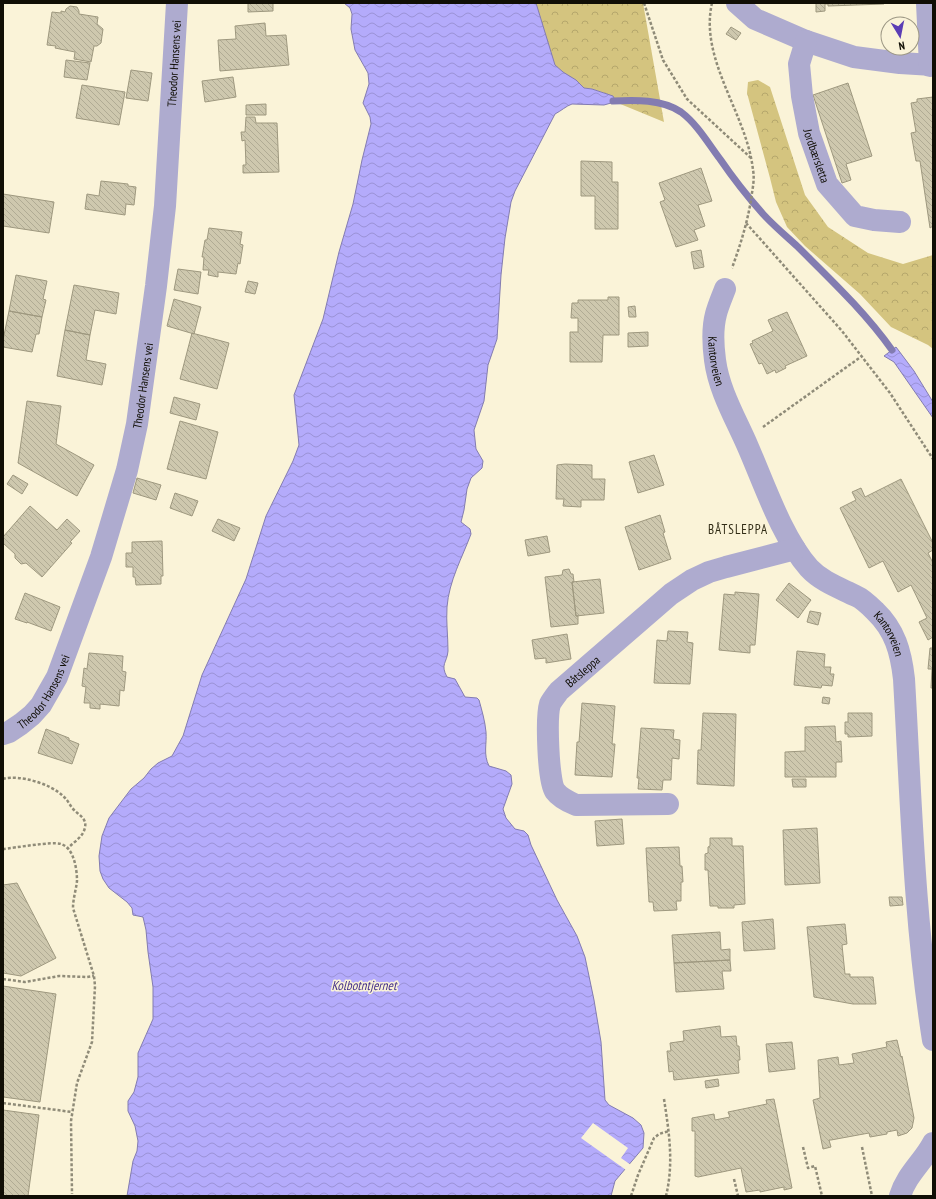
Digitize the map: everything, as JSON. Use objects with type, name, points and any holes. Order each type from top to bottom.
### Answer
[{"type":"street","name":"Theodor Hansens vei","points":[[3,734],[15,728],[41,706],[57,677],[101,557],[127,470],[137,424],[156,286],[165,206],[177,3]]},
{"type":"street","points":[[737,3],[755,19],[806,41],[854,57],[900,64],[932,66],[927,3]]},
{"type":"street","name":"Jordbærsletta","points":[[806,41],[799,64],[802,96],[809,133],[827,184],[855,216],[874,220],[900,222]]},
{"type":"street","name":"Kantorveien","points":[[725,289],[716,315],[713,342],[721,388],[779,517],[795,549],[817,576],[869,604],[890,628],[899,651],[904,679],[913,853],[919,933],[933,1040]]},
{"type":"street","name":"Båtsleppa","points":[[668,804],[576,805],[566,800],[555,791],[551,774],[548,719],[551,704],[559,691],[671,594],[692,580],[709,572],[795,549]]},
{"type":"street","points":[[900,1196],[904,1184],[924,1158],[933,1143]]},
{"type":"path","points":[[644,3],[663,60],[686,99],[752,158]]},
{"type":"path","points":[[712,3],[709,25],[712,46],[752,158],[754,172],[749,211],[742,242],[725,289]]},
{"type":"path","points":[[746,223],[823,308],[862,356],[890,394],[933,459]]},
{"type":"path","points":[[738,425],[751,422],[760,429],[862,356]]},
{"type":"path","points":[[3,779],[15,777],[23,778],[45,785],[63,795],[86,825],[82,834],[68,848]]},
{"type":"path","points":[[3,849],[52,843],[61,844],[68,848],[72,855],[76,869],[77,881],[73,908],[94,976],[95,986],[92,1042],[77,1083],[72,1112],[72,1194]]},
{"type":"path","points":[[3,979],[25,982],[59,976],[94,976]]},
{"type":"path","points":[[664,1099],[669,1131],[671,1160],[666,1196]]},
{"type":"path","points":[[3,1103],[72,1112]]},
{"type":"path","points":[[631,1196],[638,1175],[654,1138],[659,1134],[669,1131]]},
{"type":"path","points":[[803,1147],[808,1168],[815,1166],[822,1196]]},
{"type":"path","points":[[862,1147],[872,1196]]},
{"type":"path","points":[[734,1179],[738,1196]]},
{"type":"green space","points":[[536,3],[643,3],[664,122],[613,101],[614,98],[607,94],[584,88],[559,69],[555,65],[551,56]]},
{"type":"green space","points":[[758,80],[770,87],[805,195],[828,227],[868,253],[903,264],[933,255],[933,349],[928,345],[891,327],[860,294],[805,246],[787,227],[776,202],[747,93],[748,82]]},
{"type":"water","name":"Kolbotntjernet","points":[[344,3],[536,3],[555,65],[576,80],[584,88],[613,96],[614,98],[611,103],[604,105],[572,104],[555,114],[515,191],[511,202],[501,275],[497,339],[488,365],[484,401],[474,430],[476,449],[483,461],[482,468],[471,478],[467,489],[461,522],[470,529],[471,534],[456,570],[448,597],[448,651],[444,666],[447,677],[455,679],[465,697],[477,698],[479,700],[486,728],[487,762],[489,766],[506,771],[511,775],[512,784],[503,809],[506,818],[515,829],[524,831],[528,835],[531,845],[557,900],[577,936],[585,957],[601,1042],[605,1100],[609,1105],[633,1118],[641,1125],[644,1133],[643,1148],[615,1181],[611,1196],[127,1196],[138,1141],[135,1126],[128,1111],[128,1101],[134,1092],[138,1077],[138,1053],[153,1019],[153,987],[143,917],[133,915],[132,908],[127,902],[109,888],[100,871],[99,856],[102,836],[109,818],[131,789],[158,763],[172,756],[183,736],[202,675],[246,579],[266,516],[293,461],[299,445],[294,395],[323,319],[339,252],[353,204],[371,124],[370,117],[363,103],[369,84],[368,73],[355,50],[351,29],[352,14],[350,8]]},
{"type":"water","points":[[896,347],[914,371],[933,402],[933,418],[894,362],[884,356]]},
{"type":"pier","points":[[593,1123],[628,1148],[621,1158],[631,1165],[626,1170],[581,1138]]},
{"type":"building","points":[[248,3],[273,3],[273,11],[248,12]]},
{"type":"building","points":[[816,3],[884,4],[828,6],[828,4],[825,4],[825,11],[816,12]]},
{"type":"building","points":[[70,6],[77,7],[79,14],[98,17],[97,24],[103,29],[101,43],[94,46],[91,62],[74,59],[75,52],[55,48],[56,46],[47,45],[52,12],[65,12]]},
{"type":"building","points":[[265,23],[266,36],[286,35],[289,65],[220,71],[218,40],[236,39],[235,26]]},
{"type":"building","points":[[731,27],[741,33],[736,40],[726,34]]},
{"type":"building","points":[[66,60],[90,63],[87,80],[64,77]]},
{"type":"building","points":[[131,70],[152,73],[148,101],[126,98]]},
{"type":"building","points":[[233,77],[236,97],[205,102],[202,81]]},
{"type":"building","points":[[848,83],[872,156],[846,164],[851,180],[842,183],[813,95]]},
{"type":"building","points":[[82,85],[125,92],[119,125],[76,118]]},
{"type":"building","points":[[933,97],[933,226],[930,228],[920,161],[916,161],[911,133],[916,132],[911,103],[917,102],[917,99]]},
{"type":"building","points":[[266,104],[266,115],[246,115],[246,105]]},
{"type":"building","points":[[246,117],[255,117],[256,123],[277,123],[279,172],[243,173],[243,165],[246,165],[245,140],[242,141],[241,132],[245,132]]},
{"type":"building","points":[[581,161],[612,162],[612,182],[618,182],[618,229],[595,229],[595,196],[581,196]]},
{"type":"building","points":[[701,168],[712,201],[698,205],[705,226],[694,230],[698,240],[676,247],[660,202],[665,200],[659,183]]},
{"type":"building","points":[[101,181],[128,184],[128,186],[136,187],[134,205],[126,204],[125,215],[85,209],[87,194],[99,196]]},
{"type":"building","points":[[3,194],[54,202],[49,233],[3,226]]},
{"type":"building","points":[[209,228],[242,232],[240,244],[243,245],[240,264],[238,263],[236,274],[218,272],[218,277],[208,275],[209,270],[203,270],[204,257],[202,257]]},
{"type":"building","points":[[701,250],[704,267],[694,269],[691,252]]},
{"type":"building","points":[[178,269],[201,272],[198,294],[174,290]]},
{"type":"building","points":[[16,275],[47,281],[43,299],[46,300],[42,317],[9,311]]},
{"type":"building","points":[[248,281],[258,283],[255,294],[245,292]]},
{"type":"building","points":[[74,285],[119,293],[116,314],[95,310],[90,335],[65,330]]},
{"type":"building","points":[[608,297],[619,297],[619,335],[603,335],[602,362],[570,362],[570,332],[578,332],[578,318],[571,318],[572,303],[578,303],[578,300],[608,300]]},
{"type":"building","points":[[174,299],[201,307],[194,334],[167,326]]},
{"type":"building","points":[[635,306],[636,317],[629,317],[628,307]]},
{"type":"building","points":[[9,311],[42,317],[39,334],[36,334],[32,352],[3,347]]},
{"type":"building","points":[[787,312],[807,356],[785,366],[786,368],[776,373],[775,370],[767,374],[762,363],[759,364],[750,344],[753,343],[752,341],[773,331],[768,320]]},
{"type":"building","points":[[65,330],[90,335],[86,360],[106,364],[102,385],[57,376]]},
{"type":"building","points":[[648,332],[648,346],[628,347],[628,333]]},
{"type":"building","points":[[192,333],[229,343],[217,389],[180,379]]},
{"type":"building","points":[[174,397],[200,404],[196,420],[170,413]]},
{"type":"building","points":[[27,401],[61,406],[56,444],[94,465],[77,496],[18,463]]},
{"type":"building","points":[[180,421],[218,432],[206,479],[167,469]]},
{"type":"building","points":[[654,455],[664,485],[638,493],[629,462]]},
{"type":"building","points":[[557,465],[592,465],[592,479],[605,479],[604,500],[581,500],[581,507],[563,506],[564,499],[556,499]]},
{"type":"building","points":[[13,475],[28,484],[22,494],[7,484]]},
{"type":"building","points":[[137,478],[161,485],[156,500],[133,493]]},
{"type":"building","points":[[901,479],[933,543],[933,550],[928,553],[933,563],[933,637],[928,640],[919,622],[927,618],[911,585],[898,592],[883,561],[869,568],[840,508],[856,500],[852,492],[861,488],[865,497]]},
{"type":"building","points":[[175,493],[198,501],[192,516],[170,508]]},
{"type":"building","points":[[30,506],[57,530],[67,519],[80,531],[70,542],[72,543],[42,577],[26,563],[21,564],[15,558],[15,554],[3,543],[3,537]]},
{"type":"building","points":[[660,515],[665,532],[663,533],[671,559],[639,570],[625,527]]},
{"type":"building","points":[[218,519],[240,528],[234,541],[212,531]]},
{"type":"building","points":[[547,536],[550,552],[528,556],[525,540]]},
{"type":"building","points":[[162,541],[163,576],[161,576],[161,584],[136,585],[135,577],[133,577],[133,567],[126,567],[126,553],[132,553],[132,542]]},
{"type":"building","points":[[569,569],[571,574],[573,574],[574,582],[572,582],[578,624],[551,627],[545,577],[562,575],[563,570]]},
{"type":"building","points":[[600,579],[604,613],[576,616],[572,582]]},
{"type":"building","points":[[789,583],[811,600],[798,618],[776,600]]},
{"type":"building","points":[[735,592],[759,594],[755,645],[750,645],[750,653],[719,650],[724,594],[735,595]]},
{"type":"building","points":[[25,593],[60,607],[51,631],[15,619]]},
{"type":"building","points":[[810,611],[821,613],[818,625],[807,622]]},
{"type":"building","points":[[668,631],[688,632],[687,642],[693,643],[690,684],[654,683],[657,640],[667,641]]},
{"type":"building","points":[[567,634],[571,659],[546,663],[546,658],[535,659],[532,640]]},
{"type":"building","points":[[930,648],[933,648],[933,688],[931,688],[932,669],[928,669]]},
{"type":"building","points":[[797,651],[825,654],[824,667],[831,667],[830,674],[834,674],[832,686],[822,685],[821,688],[794,685]]},
{"type":"building","points":[[89,653],[123,656],[122,671],[126,672],[124,691],[120,690],[119,706],[100,704],[100,709],[90,708],[90,703],[84,703],[86,687],[82,686],[84,668],[87,669]]},
{"type":"building","points":[[823,697],[830,698],[829,704],[822,703]]},
{"type":"building","points":[[582,703],[615,706],[612,744],[615,744],[612,777],[575,775],[577,742],[579,742]]},
{"type":"building","points":[[703,713],[736,714],[734,786],[697,784],[698,750],[701,750]]},
{"type":"building","points":[[848,713],[872,713],[872,736],[848,737],[848,734],[845,734],[845,722],[848,722]]},
{"type":"building","points":[[835,726],[836,742],[841,741],[842,762],[836,762],[836,777],[785,777],[785,752],[805,751],[805,727]]},
{"type":"building","points":[[641,728],[674,730],[673,739],[680,740],[679,759],[672,758],[671,780],[663,780],[662,790],[638,789],[639,778],[637,778]]},
{"type":"building","points":[[46,729],[69,738],[69,740],[79,744],[72,764],[38,753]]},
{"type":"building","points":[[792,779],[806,779],[806,787],[793,787]]},
{"type":"building","points":[[622,819],[624,844],[597,846],[595,821]]},
{"type":"building","points":[[817,828],[820,883],[785,885],[783,830]]},
{"type":"building","points":[[710,838],[732,838],[732,846],[743,846],[745,904],[734,905],[734,908],[718,908],[718,906],[710,906],[708,870],[705,870],[705,854],[708,853]]},
{"type":"building","points":[[679,847],[683,882],[681,882],[681,901],[676,901],[677,910],[654,911],[653,902],[649,902],[646,848]]},
{"type":"building","points":[[17,883],[56,958],[21,976],[3,973],[3,885]]},
{"type":"building","points":[[889,897],[902,897],[903,905],[890,906]]},
{"type":"building","points":[[773,919],[775,949],[744,951],[742,922]]},
{"type":"building","points":[[845,924],[847,944],[842,945],[845,974],[850,974],[850,977],[873,977],[876,1004],[853,1004],[814,997],[807,927]]},
{"type":"building","points":[[720,932],[721,950],[730,949],[730,960],[674,963],[672,935]]},
{"type":"building","points":[[730,960],[731,971],[722,971],[724,989],[676,992],[674,963]]},
{"type":"building","points":[[3,986],[56,994],[40,1102],[3,1097]]},
{"type":"building","points":[[720,1026],[721,1037],[736,1036],[737,1046],[739,1046],[739,1073],[674,1080],[673,1071],[669,1072],[667,1051],[671,1051],[670,1043],[684,1041],[683,1031]]},
{"type":"building","points":[[897,1040],[901,1057],[902,1056],[914,1118],[912,1128],[907,1133],[898,1136],[897,1130],[887,1132],[887,1134],[870,1137],[869,1133],[829,1140],[831,1147],[823,1149],[813,1100],[820,1098],[818,1060],[838,1057],[839,1065],[854,1063],[852,1054],[887,1047],[886,1042]]},
{"type":"building","points":[[792,1042],[795,1069],[769,1072],[766,1044]]},
{"type":"building","points":[[718,1079],[719,1086],[706,1088],[705,1081]]},
{"type":"building","points":[[774,1099],[792,1188],[784,1190],[784,1187],[760,1192],[760,1190],[746,1192],[741,1168],[698,1177],[695,1176],[695,1131],[692,1131],[692,1118],[714,1114],[715,1120],[730,1117],[728,1112],[767,1104],[766,1100]]},
{"type":"building","points":[[3,1110],[39,1115],[28,1196],[3,1196]]},
{"type":"waterway","points":[[613,101],[648,101],[674,108],[687,117],[702,134],[735,180],[763,214],[847,297],[871,323],[892,350]]},
{"type":"district","name":"BÅTSLEPPA","points":[[738,529]]}]
